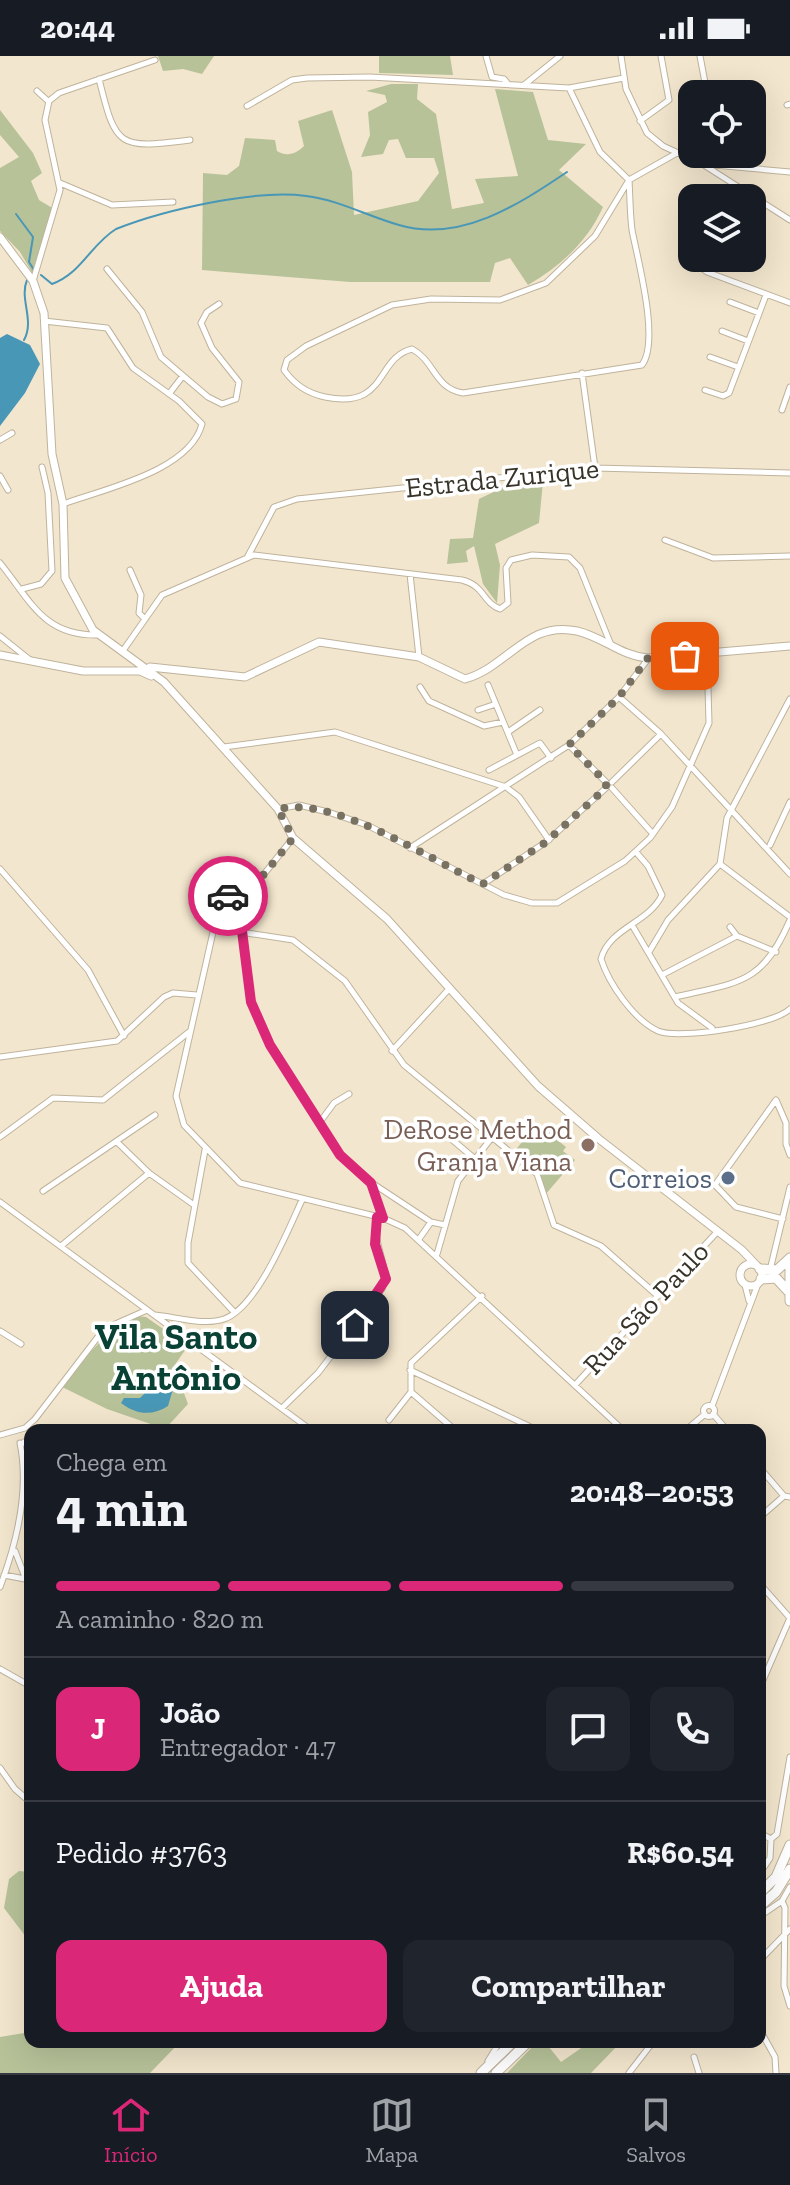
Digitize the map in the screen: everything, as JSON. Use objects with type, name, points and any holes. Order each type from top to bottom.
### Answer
[{"type":"highway","points":[[761,1274],[780,1269],[790,1260]]},
{"type":"highway","points":[[789,1297],[790,1260]]},
{"type":"highway","points":[[761,1274],[776,1278],[789,1297]]},
{"type":"highway","points":[[766,1887],[776,1877],[790,1845]]},
{"type":"highway","points":[[766,1901],[776,1892],[790,1869]]},
{"type":"highway","points":[[480,2073],[507,2048]]},
{"type":"highway","points":[[496,2073],[522,2048]]},
{"type":"main road","points":[[0,237],[33,281],[44,321],[52,454],[63,504],[65,578],[98,635],[151,671],[172,691],[278,809],[293,838],[387,919],[510,1058],[553,1099],[742,1250],[761,1274]]},
{"type":"main road","points":[[0,655],[83,671],[151,671],[245,677],[314,642],[419,657],[462,679],[479,674],[532,636],[551,629],[578,631],[612,647],[648,658],[790,646]]},
{"type":"main road","points":[[742,1250],[744,1267],[740,1276],[745,1285],[761,1274]]},
{"type":"main road","points":[[744,1267],[761,1274]]},
{"type":"street","points":[[486,56],[492,77],[504,79],[509,85]]},
{"type":"street","points":[[523,86],[560,56]]},
{"type":"street","points":[[569,88],[600,152],[629,180],[632,227],[649,351],[638,368],[582,373],[463,393],[440,383],[424,357],[412,349],[396,357],[367,393],[340,399],[302,389],[284,370],[287,360],[306,346],[402,303],[431,299],[500,300],[546,283],[595,236],[629,180],[677,153],[656,140],[640,121],[624,78],[621,56]]},
{"type":"street","points":[[640,121],[669,100],[661,56]]},
{"type":"street","points":[[700,56],[704,80]]},
{"type":"street","points":[[33,281],[57,208],[60,183],[45,120],[49,101],[59,93],[155,60]]},
{"type":"street","points":[[247,106],[292,80],[307,78],[370,77],[569,88],[624,78]]},
{"type":"street","points":[[99,79],[111,128],[120,138],[139,144],[190,140]]},
{"type":"street","points":[[37,91],[49,101]]},
{"type":"street","points":[[744,168],[787,172],[784,161]]},
{"type":"street","points":[[708,168],[790,220]]},
{"type":"street","points":[[60,183],[112,205],[173,202]]},
{"type":"street","points":[[107,269],[142,312],[157,352],[182,377],[217,403],[230,403],[239,394],[236,375],[212,348],[203,331],[203,317],[219,304]]},
{"type":"street","points":[[707,272],[790,303]]},
{"type":"street","points":[[705,390],[728,395],[766,295]]},
{"type":"street","points":[[730,302],[759,313]]},
{"type":"street","points":[[44,321],[107,328],[133,368],[202,422],[196,439],[188,449],[159,468],[63,504]]},
{"type":"street","points":[[722,331],[748,341]]},
{"type":"street","points":[[710,357],[738,367]]},
{"type":"street","points":[[582,373],[595,468]]},
{"type":"street","points":[[169,394],[182,377]]},
{"type":"street","points":[[782,410],[790,387]]},
{"type":"street","points":[[0,440],[12,433]]},
{"type":"street","points":[[22,589],[41,584],[52,571],[48,493],[42,467]]},
{"type":"street","name":"Estrada Zurique","points":[[248,557],[263,523],[282,502],[595,468],[790,473]]},
{"type":"street","points":[[0,476],[8,490]]},
{"type":"street","points":[[665,540],[713,558],[790,556]]},
{"type":"street","points":[[122,653],[157,599],[170,589],[248,557],[263,556],[473,583],[494,607],[503,609],[508,603],[506,573],[509,562],[524,555],[569,557],[580,568],[612,647]]},
{"type":"street","points":[[0,563],[41,616],[57,629],[76,635],[98,635]]},
{"type":"street","points":[[130,570],[141,595],[139,613],[144,618]]},
{"type":"street","points":[[410,574],[419,657]]},
{"type":"street","points":[[0,636],[31,661]]},
{"type":"street","points":[[278,809],[299,805],[315,807],[367,825],[483,884],[532,903],[557,903],[636,852],[672,807],[711,714],[707,654]]},
{"type":"street","points":[[410,848],[569,745],[619,697],[648,658]]},
{"type":"street","points":[[488,685],[517,755]]},
{"type":"street","points":[[420,687],[429,701],[484,726],[503,722]]},
{"type":"street","points":[[619,697],[661,734],[790,874]]},
{"type":"street","points":[[649,952],[668,920],[720,864],[723,827],[790,699]]},
{"type":"street","points":[[478,710],[496,704]]},
{"type":"street","points":[[508,732],[540,710]]},
{"type":"street","points":[[224,747],[335,732],[506,787],[519,797],[549,840]]},
{"type":"street","points":[[483,884],[549,840],[661,734]]},
{"type":"street","points":[[489,770],[540,743],[551,758]]},
{"type":"street","points":[[569,745],[653,834]]},
{"type":"street","points":[[770,845],[790,802]]},
{"type":"street","points":[[293,838],[252,889],[242,931],[251,1002],[270,1045],[340,1155],[371,1183],[431,1222],[445,1225]]},
{"type":"street","points":[[636,852],[653,874],[662,895],[648,913],[611,940],[601,959],[608,975],[633,1011],[646,1024],[664,1033],[765,1023],[790,1009]]},
{"type":"street","points":[[675,997],[748,977],[767,965],[781,943],[790,919],[720,864]]},
{"type":"street","points":[[0,869],[88,970],[124,1036]]},
{"type":"street","points":[[252,889],[225,898],[215,921],[176,1096],[184,1125],[240,1183],[380,1218],[419,1239],[617,1424]]},
{"type":"street","points":[[215,921],[242,931],[283,937],[307,948],[353,991],[404,1065],[540,1177],[548,1214],[554,1225],[601,1246],[658,1296]]},
{"type":"street","points":[[632,925],[675,997],[687,1012],[713,1029]]},
{"type":"street","points":[[730,927],[737,936],[776,952]]},
{"type":"street","points":[[662,975],[737,936]]},
{"type":"street","points":[[781,943],[790,938]]},
{"type":"street","points":[[392,1051],[449,989]]},
{"type":"street","points":[[0,1057],[104,1045],[124,1036],[164,997],[173,993],[197,995]]},
{"type":"street","points":[[0,1137],[53,1098],[103,1100],[189,1032]]},
{"type":"street","points":[[319,1123],[325,1113],[349,1094]]},
{"type":"street","points":[[783,1219],[741,1210],[715,1187],[776,1100],[786,1123],[786,1144],[790,1155]]},
{"type":"street","points":[[315,1115],[325,1113]]},
{"type":"street","points":[[43,1191],[155,1115]]},
{"type":"street","points":[[426,1124],[449,1137],[475,1159]]},
{"type":"street","points":[[437,1254],[458,1181],[493,1136]]},
{"type":"street","points":[[117,1142],[149,1173],[194,1205]]},
{"type":"street","points":[[205,1149],[194,1205],[188,1263],[235,1313]]},
{"type":"street","points":[[61,1246],[149,1173]]},
{"type":"street","points":[[282,1408],[318,1373],[382,1289],[386,1279],[375,1244],[380,1218],[371,1183]]},
{"type":"street","points":[[722,1424],[713,1414],[712,1406],[783,1219],[790,1187]]},
{"type":"street","points":[[31,1424],[104,1329],[137,1312],[216,1321],[235,1313],[265,1273],[302,1200]]},
{"type":"street","points":[[0,1202],[303,1424]]},
{"type":"street","points":[[419,1239],[431,1222]]},
{"type":"street","name":"Rua São Paulo","points":[[575,1385],[718,1231]]},
{"type":"street","points":[[745,1285],[750,1302]]},
{"type":"street","points":[[389,1420],[411,1392],[410,1370],[414,1357],[482,1296]]},
{"type":"street","points":[[0,1331],[21,1344]]},
{"type":"street","points":[[410,1370],[524,1424]]},
{"type":"street","points":[[411,1392],[448,1424]]},
{"type":"street","points":[[705,1414],[705,1407],[712,1406]]},
{"type":"street","points":[[693,1424],[705,1414],[713,1414]]},
{"type":"street","points":[[0,1587],[20,1524],[24,1433]]},
{"type":"street","points":[[0,1435],[22,1436]]},
{"type":"street","points":[[22,1436],[24,1440]]},
{"type":"street","points":[[766,1474],[787,1497],[766,1513]]},
{"type":"street","points":[[14,1550],[24,1572]]},
{"type":"street","points":[[4,1575],[24,1578]]},
{"type":"street","points":[[766,1591],[790,1618],[766,1673]]},
{"type":"street","points":[[0,1669],[24,1683]]},
{"type":"street","points":[[766,1864],[770,1858],[771,1839],[777,1834],[790,1757]]},
{"type":"street","points":[[0,1768],[24,1797]]},
{"type":"street","points":[[766,1836],[771,1839]]},
{"type":"street","points":[[766,1913],[783,1903],[790,1892]]},
{"type":"street","points":[[783,1903],[784,1986],[790,2006]]},
{"type":"street","points":[[766,1954],[790,1929]]},
{"type":"street","points":[[766,2041],[775,2057],[776,2073]]},
{"type":"street","points":[[480,2073],[495,2048]]},
{"type":"street","points":[[629,2073],[648,2048]]},
{"type":"street","points":[[694,2057],[699,2073]]},
{"type":"green space","points":[[158,56],[214,56],[202,74],[183,69],[163,71]]},
{"type":"green space","points":[[379,56],[450,56],[453,75],[379,73]]},
{"type":"green space","points":[[391,84],[418,84],[417,99],[436,114],[452,209],[484,203],[475,179],[518,176],[495,89],[533,92],[548,140],[586,144],[559,170],[603,207],[581,242],[551,270],[528,285],[510,258],[495,263],[490,282],[350,282],[202,270],[203,173],[227,175],[239,166],[245,138],[275,140],[277,151],[295,153],[304,146],[298,121],[332,110],[352,172],[354,215],[418,201],[439,173],[434,158],[406,158],[398,139],[389,140],[383,154],[361,157],[370,135],[368,112],[387,102],[385,95],[366,91]]},
{"type":"green space","points":[[0,110],[33,153],[42,173],[31,181],[39,200],[54,209],[33,274],[20,252],[0,231],[0,168],[19,157],[0,135]]},
{"type":"green space","points":[[543,482],[539,523],[495,544],[500,565],[497,603],[483,584],[474,546],[466,551],[468,562],[447,564],[450,539],[473,538],[479,499],[512,483]]},
{"type":"green space","points":[[537,1123],[566,1147],[563,1151],[575,1160],[545,1195],[541,1177],[514,1152]]},
{"type":"green space","points":[[135,1316],[146,1317],[188,1346],[174,1366],[188,1404],[170,1424],[150,1424],[107,1409],[62,1387],[104,1338]]},
{"type":"green space","points":[[19,1871],[24,1871],[24,1934],[4,1908],[9,1879]]},
{"type":"green space","points":[[24,2033],[24,2048],[174,2048],[150,2073],[0,2073],[0,2037]]},
{"type":"green space","points":[[531,2048],[550,2048],[561,2062],[581,2048],[615,2048],[591,2073],[507,2073]]},
{"type":"water","points":[[7,334],[30,345],[40,364],[25,393],[0,426],[0,338]]},
{"type":"water","points":[[157,1375],[175,1382],[168,1406],[144,1413],[121,1403],[124,1398],[140,1398],[154,1384]]},
{"type":"waterway","points":[[41,275],[52,284],[62,279],[116,229],[210,203],[262,196],[306,196],[399,225],[444,229],[488,218],[529,197],[567,172]]},
{"type":"waterway","points":[[16,214],[33,237],[29,262],[34,270]]},
{"type":"waterway","points":[[24,340],[28,325],[27,280]]},
{"type":"way so far","points":[[228,896],[252,889],[290,842],[293,838],[278,809],[299,805],[315,807],[367,825],[483,884],[546,842],[606,788],[606,782],[569,745],[619,697],[648,658],[685,656]]},
{"type":"place","name":"DeRose Method Granja Viana","points":[[588,1145]]},
{"type":"place","name":"Correios","points":[[728,1178]]},
{"type":"district","name":"Vila Santo Antônio","points":[[176,1356]]},
{"type":"route","points":[[228,896],[222,902],[215,921],[242,931],[251,1002],[270,1045],[340,1155],[371,1183],[380,1203],[383,1218],[377,1217],[375,1244],[386,1279],[355,1325]]}]
